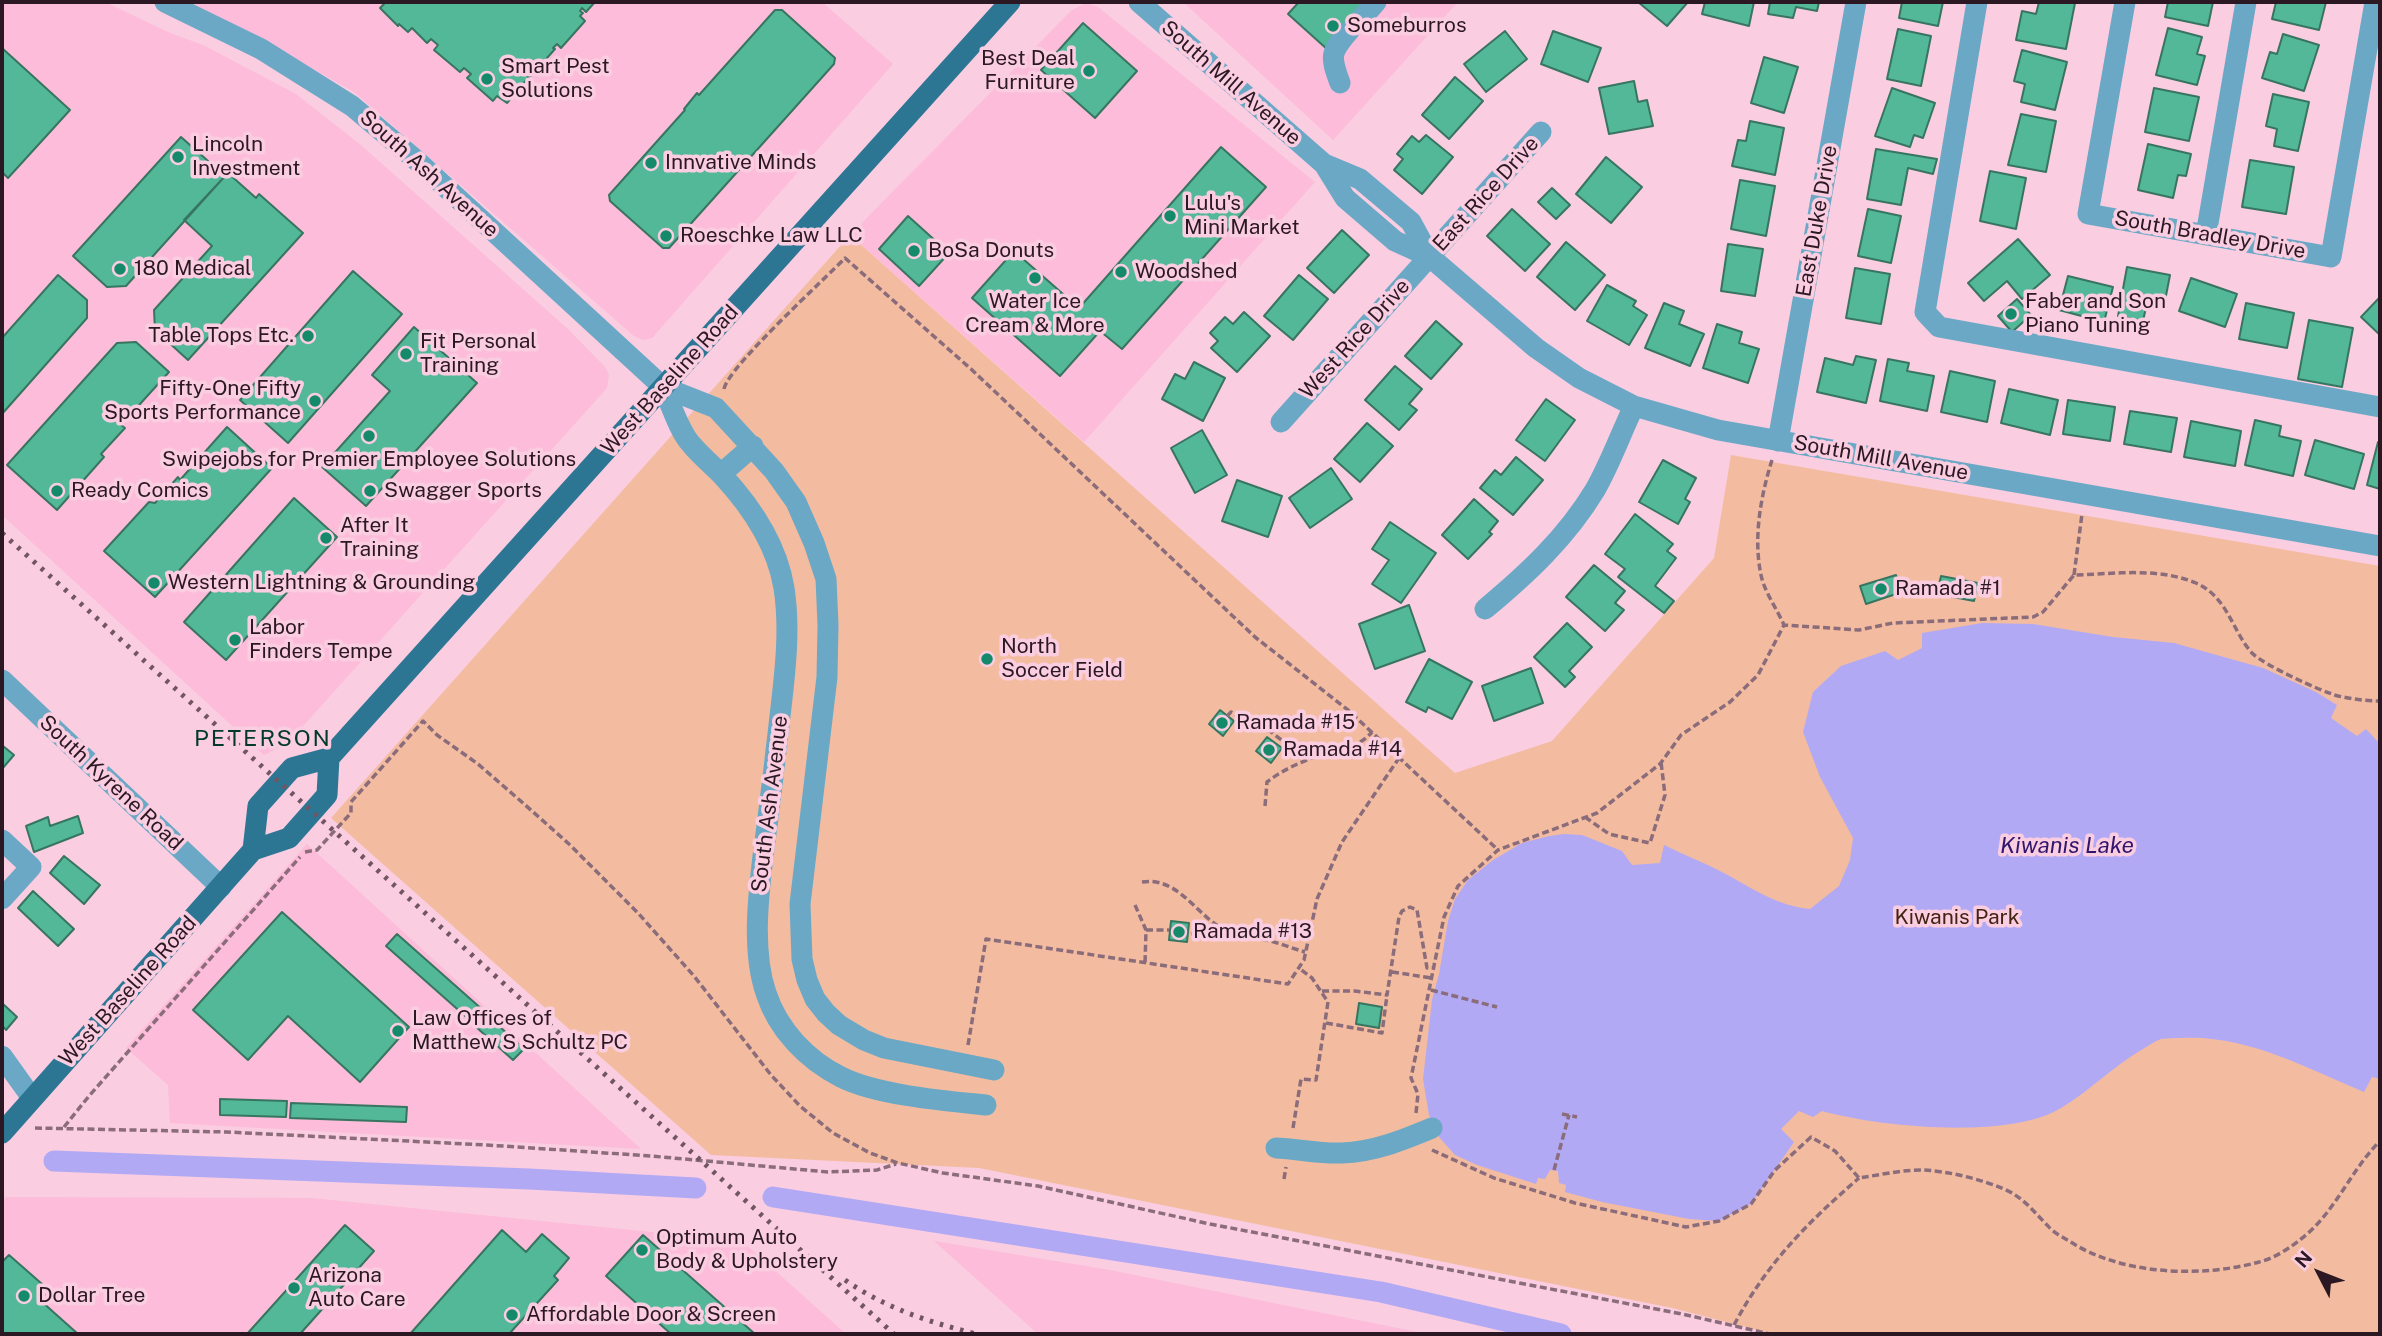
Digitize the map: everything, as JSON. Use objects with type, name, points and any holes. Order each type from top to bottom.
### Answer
[{"type":"main road","name":"West Baseline Road","points":[[330,758],[1010,2]]},
{"type":"main road","points":[[330,758],[327,795],[289,838],[253,850],[258,806],[292,768],[330,758]]},
{"type":"main road","name":"West Baseline Road","points":[[2,1133],[253,850]]},
{"type":"street","name":"South Ash Avenue","points":[[165,2],[255,46],[352,106],[416,160],[663,387],[716,408],[774,471],[796,502],[814,542],[826,579],[827,677],[800,904],[802,959],[807,980],[815,999],[826,1013],[839,1025],[864,1040],[884,1048],[994,1070]]},
{"type":"street","name":"South Mill Avenue","points":[[1139,2],[1324,164],[1345,198],[1399,244],[1430,257],[1536,348],[1579,378],[1634,406],[1718,430],[2380,546]]},
{"type":"street","points":[[1340,83],[1332,56],[1376,2]]},
{"type":"street","name":"East Duke Drive","points":[[1778,441],[1856,2]]},
{"type":"street","points":[[1977,2],[1925,312],[1939,327],[2380,407]]},
{"type":"street","name":"South Bradley Drive","points":[[2125,2],[2088,214],[2331,257],[2375,2]]},
{"type":"street","points":[[2206,235],[2246,2]]},
{"type":"street","name":"East Rice Drive","points":[[1430,257],[1541,132]]},
{"type":"street","name":"West Rice Drive","points":[[1281,422],[1430,257]]},
{"type":"street","name":"South Ash Avenue","points":[[663,387],[689,442],[721,474],[759,523],[776,556],[784,587],[787,626],[785,674],[758,902],[760,966],[765,993],[778,1021],[794,1041],[813,1059],[842,1078],[870,1089],[986,1104]]},
{"type":"street","points":[[1485,609],[1560,540],[1596,488],[1634,406]]},
{"type":"street","points":[[721,474],[753,446]]},
{"type":"street","name":"South Kyrene Road","points":[[2,680],[221,887]]},
{"type":"street","points":[[2,840],[31,867],[2,899]]},
{"type":"street","points":[[2,1056],[32,1098]]},
{"type":"street","points":[[2,1081],[32,1098]]},
{"type":"street","points":[[1283,1149],[1341,1153],[1365,1151],[1426,1131]]},
{"type":"path","points":[[724,394],[725,384],[731,375],[789,312],[845,258],[971,369],[1255,637],[1372,732],[1498,850]]},
{"type":"path","points":[[1778,441],[1760,506],[1759,556],[1761,577],[1784,625]]},
{"type":"path","points":[[1784,625],[1859,630],[1893,623],[2033,617],[2043,612],[2074,575],[2084,495]]},
{"type":"path","points":[[2074,575],[2144,573],[2198,584],[2224,607],[2251,652],[2263,662],[2336,695],[2380,701]]},
{"type":"path","points":[[1784,625],[1758,676],[1730,702],[1681,735],[1661,762],[1597,813],[1498,850],[1458,886],[1444,917],[1411,1078],[1418,1094],[1415,1124],[1426,1131],[1433,1151],[1494,1178],[1575,1203],[1686,1227],[1719,1221],[1751,1204],[1775,1170],[1811,1138],[1835,1152],[1859,1178]]},
{"type":"path","points":[[1227,716],[1231,712],[1256,730],[1261,724],[1275,739],[1307,760]]},
{"type":"path","points":[[898,1163],[877,1170],[828,1172],[651,1156],[227,1132],[64,1127],[303,852],[317,850],[351,813],[351,802],[423,721],[523,803],[631,905],[694,976],[771,1075],[800,1106],[834,1133],[870,1153],[898,1163],[943,1173],[1038,1186],[1210,1224],[1461,1270],[1770,1334]]},
{"type":"path","points":[[1265,806],[1267,782],[1282,770],[1331,751],[1362,743],[1372,732]]},
{"type":"path","points":[[956,1044],[968,1046],[986,939],[1288,984],[1304,960],[1317,899],[1342,842],[1399,758]]},
{"type":"path","points":[[1585,817],[1609,834],[1650,843],[1665,795],[1661,762]]},
{"type":"path","points":[[1142,882],[1153,880],[1173,887],[1215,924],[1231,932],[1304,952]]},
{"type":"path","points":[[1135,905],[1146,930],[1145,964]]},
{"type":"path","points":[[1326,1023],[1382,1032],[1399,917],[1402,911],[1410,907],[1417,910],[1427,968],[1434,968]]},
{"type":"path","points":[[1191,934],[1208,931],[1215,924]]},
{"type":"path","points":[[1146,930],[1168,930]]},
{"type":"path","points":[[1284,1179],[1283,1149],[1301,1079],[1316,1080],[1328,1002],[1312,978],[1299,968]]},
{"type":"path","points":[[1392,972],[1432,978]]},
{"type":"path","points":[[1431,990],[1497,1007]]},
{"type":"path","points":[[1322,991],[1387,995]]},
{"type":"path","points":[[1562,1114],[1577,1117]]},
{"type":"path","points":[[1554,1170],[1569,1115]]},
{"type":"path","points":[[1734,1325],[1747,1300],[1773,1263],[1811,1220],[1859,1178],[1922,1170],[1987,1182],[2008,1190],[2030,1205],[2049,1228],[2073,1244],[2117,1263],[2175,1271],[2218,1269],[2261,1262],[2312,1231],[2380,1141]]},
{"type":"shaded area","points":[[2,2],[105,2],[205,46],[296,94],[362,146],[569,330],[605,367],[609,375],[607,388],[295,735],[285,745],[264,755],[2,515]]},
{"type":"shaded area","points":[[187,2],[822,2],[893,64],[652,338],[643,340],[634,336],[354,92]]},
{"type":"shaded area","points":[[1183,2],[1458,2],[1333,140]]},
{"type":"shaded area","points":[[1086,3],[1098,7],[1315,182],[1084,442],[850,235],[1072,10]]},
{"type":"shaded area","points":[[307,844],[641,1149],[170,1123],[168,1085],[126,1048]]},
{"type":"shaded area","points":[[6,1197],[311,1198],[742,1241],[846,1334],[2,1334],[2,1202]]},
{"type":"shaded area","points":[[934,1241],[1110,1270],[1427,1334],[1038,1334]]},
{"type":"green space","name":"Kiwanis Park","points":[[850,235],[1455,773],[1552,741],[1714,558],[1731,455],[2380,566],[2380,1334],[1773,1334],[1672,1308],[979,1168],[711,1155],[331,818]]},
{"type":"water","name":"Kiwanis Lake","points":[[1982,623],[2033,624],[2113,637],[2174,643],[2263,668],[2316,692],[2337,705],[2331,718],[2357,736],[2366,729],[2380,744],[2380,1079],[2372,1077],[2364,1092],[2253,1047],[2207,1038],[2169,1038],[2156,1041],[2132,1056],[2061,1108],[2038,1118],[2010,1124],[1943,1128],[1909,1126],[1822,1111],[1813,1117],[1799,1111],[1781,1129],[1794,1142],[1751,1204],[1719,1221],[1689,1219],[1602,1202],[1565,1192],[1566,1185],[1559,1183],[1558,1171],[1550,1170],[1545,1179],[1538,1178],[1536,1184],[1455,1155],[1439,1137],[1429,1115],[1423,1079],[1432,1000],[1448,921],[1455,899],[1468,880],[1493,860],[1522,843],[1564,834],[1582,835],[1622,851],[1632,865],[1660,863],[1664,845],[1776,900],[1810,909],[1839,886],[1850,860],[1853,838],[1820,777],[1803,732],[1813,692],[1841,666],[1885,651],[1898,660],[1922,648],[1922,633]]},
{"type":"building","points":[[379,2],[595,2],[586,12],[582,8],[580,11],[583,13],[580,16],[585,21],[561,48],[557,44],[553,48],[555,49],[531,76],[527,72],[525,74],[529,77],[507,103],[497,96],[493,101],[467,78],[471,74],[464,68],[460,72],[434,50],[438,45],[431,39],[427,43],[412,28],[408,32],[399,24],[398,26],[380,8],[384,4]]},
{"type":"building","name":"Someburros","points":[[1299,2],[1371,2],[1367,24],[1355,37],[1328,50],[1288,14]]},
{"type":"building","points":[[1638,2],[1688,2],[1667,26]]},
{"type":"building","points":[[1705,2],[1754,2],[1749,26],[1702,14]]},
{"type":"building","points":[[1770,2],[1819,2],[1817,11],[1796,7],[1793,18],[1768,14]]},
{"type":"building","points":[[1902,2],[1943,2],[1938,26],[1899,18]]},
{"type":"building","points":[[2039,2],[2075,3],[2066,49],[2016,40],[2022,11],[2036,14]]},
{"type":"building","points":[[2168,2],[2213,2],[2208,26],[2165,17]]},
{"type":"building","points":[[2276,2],[2326,2],[2319,30],[2272,19]]},
{"type":"building","points":[[775,10],[782,10],[835,58],[834,64],[669,248],[663,248],[610,201],[609,195],[697,93],[699,95]]},
{"type":"building","name":"Best Deal Furniture","points":[[1083,23],[1137,71],[1095,118],[1041,70]]},
{"type":"building","points":[[2168,28],[2202,37],[2197,54],[2205,56],[2197,85],[2156,75]]},
{"type":"building","points":[[1898,29],[1931,36],[1921,86],[1887,79]]},
{"type":"building","points":[[1505,31],[1527,59],[1486,92],[1464,64]]},
{"type":"building","points":[[1553,31],[1601,48],[1588,82],[1541,64]]},
{"type":"building","points":[[2283,34],[2319,45],[2304,91],[2262,78],[2270,52],[2277,54]]},
{"type":"building","points":[[2,48],[70,110],[8,178],[2,172]]},
{"type":"building","points":[[2022,50],[2067,62],[2055,110],[2021,102],[2025,84],[2014,81]]},
{"type":"building","points":[[1764,57],[1798,67],[1784,113],[1751,103]]},
{"type":"building","points":[[1455,77],[1483,101],[1449,139],[1422,115]]},
{"type":"building","points":[[1634,81],[1638,102],[1647,100],[1653,126],[1609,134],[1599,88]]},
{"type":"building","points":[[1892,88],[1935,103],[1923,138],[1914,135],[1910,147],[1875,136]]},
{"type":"building","points":[[2154,88],[2199,97],[2189,141],[2145,132]]},
{"type":"building","points":[[2273,94],[2309,102],[2298,151],[2274,146],[2277,129],[2266,126]]},
{"type":"building","points":[[2021,114],[2056,121],[2046,172],[2008,165]]},
{"type":"building","points":[[1750,121],[1784,128],[1775,175],[1732,166],[1738,140],[1746,141]]},
{"type":"building","points":[[1426,135],[1453,157],[1422,194],[1394,170],[1403,159],[1397,154],[1412,136],[1419,142]]},
{"type":"building","points":[[181,137],[225,176],[126,286],[107,287],[73,256]]},
{"type":"building","points":[[2148,144],[2191,154],[2186,176],[2178,175],[2173,198],[2138,190]]},
{"type":"building","points":[[1221,147],[1266,187],[1122,349],[1100,331],[1060,376],[972,298],[1014,251],[1079,308]]},
{"type":"building","points":[[1876,149],[1937,159],[1933,174],[1908,168],[1901,205],[1867,199]]},
{"type":"building","points":[[1606,157],[1642,187],[1611,223],[1576,194]]},
{"type":"building","points":[[2250,160],[2294,167],[2286,214],[2242,207]]},
{"type":"building","points":[[1990,171],[2026,178],[2016,229],[1980,221]]},
{"type":"building","points":[[228,173],[256,198],[259,194],[303,233],[188,360],[155,330],[154,310],[212,246],[184,220]]},
{"type":"building","points":[[1740,180],[1775,186],[1766,236],[1731,229]]},
{"type":"building","points":[[1552,188],[1570,205],[1556,219],[1538,202]]},
{"type":"building","points":[[1512,209],[1550,244],[1525,271],[1487,236]]},
{"type":"building","points":[[1868,209],[1901,216],[1891,263],[1858,256]]},
{"type":"building","name":"BoSa Donuts","points":[[908,216],[949,253],[919,286],[879,249]]},
{"type":"building","points":[[1342,230],[1369,255],[1334,293],[1307,268]]},
{"type":"building","points":[[2018,239],[2050,275],[2022,299],[2007,281],[1984,301],[1968,283]]},
{"type":"building","points":[[1566,242],[1605,275],[1575,310],[1537,277]]},
{"type":"building","points":[[1728,244],[1763,249],[1755,296],[1721,291]]},
{"type":"building","points":[[2127,267],[2170,275],[2164,306],[2147,303],[2143,321],[2118,316]]},
{"type":"building","points":[[1855,268],[1890,274],[1881,324],[1846,318]]},
{"type":"building","points":[[353,271],[402,314],[288,443],[240,400]]},
{"type":"building","points":[[58,275],[87,300],[87,318],[2,414],[2,338]]},
{"type":"building","points":[[1299,275],[1328,299],[1293,340],[1264,316]]},
{"type":"building","points":[[2068,276],[2113,287],[2104,322],[2059,310]]},
{"type":"building","points":[[2191,278],[2237,294],[2225,327],[2179,311]]},
{"type":"building","points":[[1607,285],[1636,301],[1633,306],[1647,315],[1629,345],[1587,321]]},
{"type":"building","points":[[2380,297],[2380,335],[2361,317]]},
{"type":"building","points":[[2017,299],[2031,315],[2012,332],[1998,316]]},
{"type":"building","points":[[1664,303],[1684,311],[1679,324],[1704,334],[1690,366],[1645,348]]},
{"type":"building","points":[[2246,303],[2294,313],[2287,348],[2239,339]]},
{"type":"building","points":[[1244,312],[1270,336],[1237,372],[1211,348],[1218,341],[1210,333],[1225,317],[1233,324]]},
{"type":"building","points":[[2309,320],[2353,328],[2342,387],[2298,379]]},
{"type":"building","points":[[1436,321],[1462,344],[1431,379],[1405,356]]},
{"type":"building","points":[[1717,324],[1742,332],[1739,343],[1759,349],[1748,383],[1703,368]]},
{"type":"building","points":[[414,327],[477,383],[366,506],[322,467],[390,391],[372,375]]},
{"type":"building","points":[[136,342],[169,372],[121,425],[125,428],[101,454],[104,457],[57,510],[7,465],[117,343]]},
{"type":"building","points":[[1856,356],[1876,360],[1866,403],[1817,392],[1825,358],[1853,365]]},
{"type":"building","points":[[1888,359],[1909,363],[1907,371],[1934,376],[1927,411],[1880,401]]},
{"type":"building","points":[[1194,362],[1225,378],[1203,421],[1162,399],[1175,374],[1185,379]]},
{"type":"building","points":[[1395,366],[1422,389],[1409,404],[1417,410],[1399,430],[1365,400]]},
{"type":"building","points":[[1950,371],[1995,381],[1987,422],[1941,412]]},
{"type":"building","points":[[2009,389],[2058,400],[2050,435],[2001,423]]},
{"type":"building","points":[[1546,399],[1575,420],[1545,461],[1516,440]]},
{"type":"building","points":[[2068,400],[2115,407],[2110,441],[2063,434]]},
{"type":"building","points":[[2130,411],[2177,418],[2171,452],[2124,444]]},
{"type":"building","points":[[2255,420],[2281,426],[2279,436],[2301,441],[2293,476],[2245,465]]},
{"type":"building","points":[[2191,421],[2241,431],[2235,466],[2184,457]]},
{"type":"building","points":[[1367,423],[1393,446],[1360,482],[1334,459]]},
{"type":"building","points":[[227,427],[272,468],[155,597],[104,551],[149,502],[155,503],[178,477],[180,480]]},
{"type":"building","points":[[1202,430],[1227,475],[1195,493],[1171,448]]},
{"type":"building","points":[[2315,440],[2364,454],[2354,489],[2305,475]]},
{"type":"building","points":[[2378,442],[2380,443],[2380,489],[2367,485]]},
{"type":"building","points":[[1516,457],[1543,480],[1513,515],[1480,488],[1495,470],[1501,475]]},
{"type":"building","points":[[1663,460],[1696,478],[1685,499],[1690,502],[1678,524],[1639,502]]},
{"type":"building","points":[[1331,468],[1352,499],[1310,528],[1289,498]]},
{"type":"building","points":[[1237,480],[1282,496],[1268,537],[1222,521]]},
{"type":"building","points":[[294,498],[337,537],[226,660],[184,622]]},
{"type":"building","points":[[1474,499],[1498,521],[1489,532],[1492,534],[1468,559],[1442,535]]},
{"type":"building","points":[[1635,514],[1673,544],[1667,551],[1676,558],[1655,586],[1674,601],[1664,613],[1618,577],[1625,569],[1605,554]]},
{"type":"building","points":[[1390,522],[1436,553],[1401,603],[1372,584],[1389,560],[1372,549]]},
{"type":"building","points":[[1594,565],[1625,591],[1615,603],[1624,610],[1605,631],[1566,597]]},
{"type":"building","name":"Ramada #1","points":[[1896,575],[1902,592],[1866,604],[1860,586]]},
{"type":"building","points":[[1941,576],[1978,583],[1974,601],[1937,594]]},
{"type":"building","points":[[1409,605],[1425,651],[1375,669],[1359,624]]},
{"type":"building","points":[[1567,623],[1592,647],[1569,671],[1575,677],[1565,687],[1534,657]]},
{"type":"building","points":[[1429,659],[1472,682],[1452,719],[1428,707],[1426,712],[1406,702]]},
{"type":"building","points":[[1531,668],[1543,703],[1494,721],[1482,686]]},
{"type":"building","name":"Ramada #15","points":[[1220,710],[1234,721],[1223,736],[1209,724]]},
{"type":"building","name":"Ramada #14","points":[[1267,737],[1282,748],[1271,763],[1256,751]]},
{"type":"building","points":[[2,747],[14,755],[2,769]]},
{"type":"building","points":[[78,816],[83,833],[34,852],[26,826],[48,817],[50,826]]},
{"type":"building","points":[[64,856],[100,885],[84,904],[50,873]]},
{"type":"building","points":[[33,891],[74,929],[58,946],[18,908]]},
{"type":"building","points":[[282,912],[409,1027],[360,1082],[288,1016],[248,1060],[193,1010]]},
{"type":"building","name":"Ramada #13","points":[[1171,921],[1189,923],[1187,942],[1169,940]]},
{"type":"building","points":[[397,934],[484,1011],[473,1023],[386,946]]},
{"type":"building","points":[[2,1003],[17,1017],[6,1030],[2,1025]]},
{"type":"building","points":[[1359,1003],[1382,1007],[1379,1028],[1356,1024]]},
{"type":"building","points":[[487,1015],[524,1049],[513,1060],[476,1027]]},
{"type":"building","points":[[220,1099],[287,1101],[286,1117],[220,1115]]},
{"type":"building","points":[[291,1103],[407,1107],[406,1122],[290,1118]]},
{"type":"building","points":[[345,1225],[374,1251],[300,1334],[247,1334]]},
{"type":"building","points":[[502,1230],[526,1252],[542,1234],[569,1258],[554,1276],[558,1280],[509,1334],[410,1334]]},
{"type":"building","points":[[643,1235],[755,1334],[671,1334],[606,1276]]},
{"type":"building","name":"Dollar Tree","points":[[9,1255],[50,1291],[41,1301],[78,1334],[2,1334],[2,1262]]},
{"type":"waterway","points":[[54,1161],[696,1188]]},
{"type":"waterway","points":[[773,1197],[1381,1292],[1561,1334]]},
{"type":"railway","points":[[2,533],[894,1334]]},
{"type":"railway","points":[[845,1280],[876,1299],[908,1313],[976,1334]]},
{"type":"place","name":"Someburros","points":[[1333,26]]},
{"type":"place","name":"Best Deal Furniture","points":[[1089,71]]},
{"type":"place","name":"Smart Pest Solutions","points":[[487,79]]},
{"type":"place","name":"Lincoln Investment","points":[[178,157]]},
{"type":"place","name":"Innvative Minds","points":[[651,163]]},
{"type":"place","name":"Lulu's Mini Market","points":[[1170,216]]},
{"type":"place","name":"Roeschke Law LLC","points":[[666,236]]},
{"type":"place","name":"BoSa Donuts","points":[[914,251]]},
{"type":"place","name":"180 Medical","points":[[120,269]]},
{"type":"place","name":"Woodshed","points":[[1121,272]]},
{"type":"place","name":"Water Ice Cream & More","points":[[1035,278]]},
{"type":"place","name":"Faber and Son Piano Tuning","points":[[2011,314]]},
{"type":"place","name":"Table Tops Etc.","points":[[308,336]]},
{"type":"place","name":"Fit Personal Training","points":[[406,354]]},
{"type":"place","name":"Fifty-One Fifty Sports Performance","points":[[315,401]]},
{"type":"place","name":"Swipejobs for Premier Employee Solutions","points":[[369,436]]},
{"type":"place","name":"Ready Comics","points":[[57,491]]},
{"type":"place","name":"Swagger Sports","points":[[370,491]]},
{"type":"place","name":"After It Training","points":[[326,538]]},
{"type":"place","name":"Western Lightning & Grounding","points":[[154,583]]},
{"type":"place","name":"Ramada #1","points":[[1881,589]]},
{"type":"place","name":"Labor Finders Tempe","points":[[235,640]]},
{"type":"place","name":"North Soccer Field","points":[[987,659]]},
{"type":"place","name":"Ramada #15","points":[[1222,723]]},
{"type":"place","name":"Ramada #14","points":[[1269,750]]},
{"type":"place","name":"Ramada #13","points":[[1179,932]]},
{"type":"place","name":"Law Offices of Matthew S Schultz PC","points":[[398,1031]]},
{"type":"place","name":"Optimum Auto Body & Upholstery","points":[[642,1250]]},
{"type":"place","name":"Arizona Auto Care","points":[[294,1288]]},
{"type":"place","name":"Dollar Tree","points":[[24,1296]]},
{"type":"place","name":"Affordable Door & Screen","points":[[512,1315]]},
{"type":"district","name":"PETERSON","points":[[263,739]]}]
